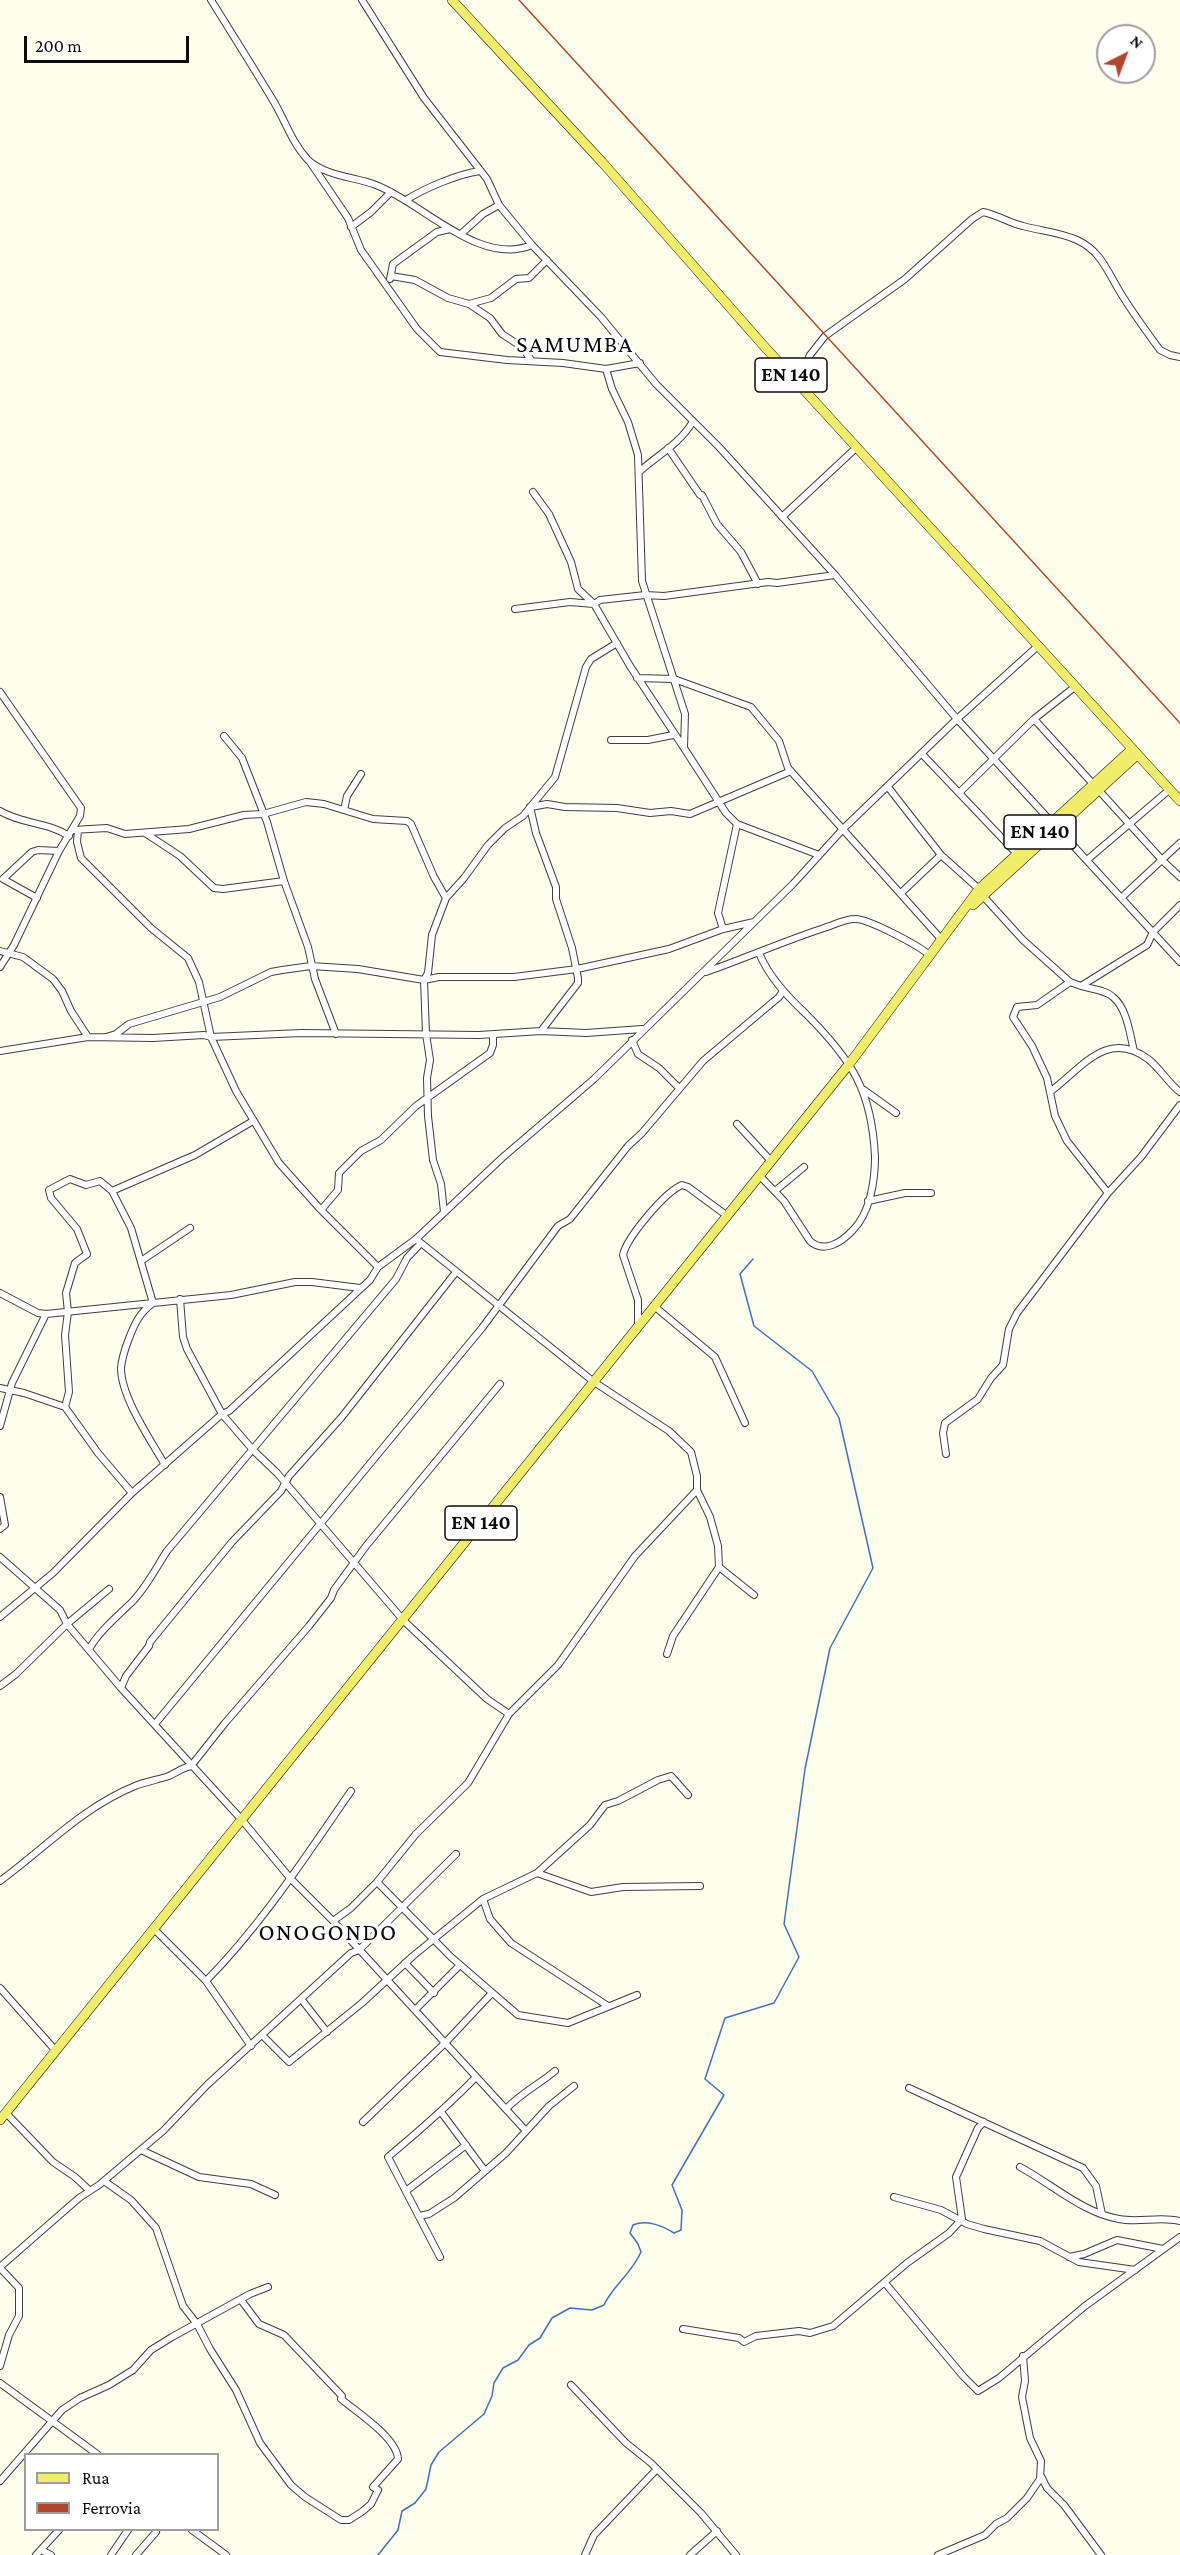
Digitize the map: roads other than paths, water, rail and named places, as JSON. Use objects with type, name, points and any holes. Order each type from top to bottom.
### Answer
[{"type":"main road","name":"EN 140","points":[[3,2116],[404,1621],[726,1215],[850,1063],[955,921],[981,892],[1135,752],[452,0]]},
{"type":"main road","points":[[1135,752],[1180,801]]},
{"type":"street","points":[[211,0],[272,98],[292,136],[348,218],[362,250],[417,330],[440,352],[606,369],[640,363]]},
{"type":"street","points":[[362,0],[424,98],[480,171],[499,205],[532,245],[601,317],[692,423],[719,447],[835,575],[957,719],[1180,962]]},
{"type":"street","points":[[310,162],[341,176],[376,184],[461,234],[504,250],[522,249],[532,245]]},
{"type":"street","points":[[406,200],[464,173],[480,171]]},
{"type":"street","points":[[351,227],[371,212],[391,192]]},
{"type":"street","points":[[461,234],[483,214],[499,205]]},
{"type":"street","points":[[798,382],[810,355],[825,336],[905,279],[972,219],[983,212],[1021,226],[1054,232],[1092,248],[1104,261],[1119,291],[1160,350],[1180,357]]},
{"type":"street","points":[[438,232],[443,224]]},
{"type":"street","points":[[386,284],[391,276],[393,264],[438,232],[450,229]]},
{"type":"street","points":[[469,304],[491,298],[516,279],[530,278],[547,260]]},
{"type":"street","points":[[391,276],[415,280],[447,298],[469,304],[490,318],[507,338],[522,347],[531,360]]},
{"type":"street","points":[[606,369],[635,443],[639,471],[639,550],[645,595],[685,714],[684,748]]},
{"type":"street","points":[[639,471],[658,454],[679,441],[692,423]]},
{"type":"street","points":[[782,517],[857,447]]},
{"type":"street","points":[[668,448],[702,495],[724,535],[741,552],[758,584]]},
{"type":"street","points":[[533,492],[549,514],[571,562],[578,589],[594,604],[673,735],[737,825],[819,855]]},
{"type":"street","points":[[515,609],[583,601],[594,604],[600,600],[645,595],[664,596],[835,575]]},
{"type":"street","points":[[444,1212],[441,1184],[433,1160],[427,1098],[430,1060],[426,1034],[424,980],[428,973],[432,935],[446,898],[464,879],[493,840],[523,816],[555,777],[586,667],[591,659],[617,643]]},
{"type":"street","points":[[89,1650],[96,1638],[132,1601],[168,1551],[396,1279],[418,1241],[444,1212],[594,1079],[755,922],[843,829],[957,719],[1039,645]]},
{"type":"street","points":[[637,678],[674,679],[755,710],[779,741],[791,771],[941,939]]},
{"type":"street","points":[[959,793],[1034,719],[1076,686]]},
{"type":"street","points":[[0,692],[38,750],[81,808],[73,832],[59,851],[0,967]]},
{"type":"street","points":[[1034,719],[1162,861],[1180,877]]},
{"type":"street","points":[[611,740],[648,740],[673,735]]},
{"type":"street","points":[[224,736],[242,758],[263,814],[308,947],[311,966],[336,1034]]},
{"type":"street","points":[[922,754],[1020,856]]},
{"type":"street","points":[[530,807],[547,804],[571,808],[617,808],[650,813],[671,811],[690,814],[791,771]]},
{"type":"street","points":[[344,810],[347,796],[361,774]]},
{"type":"street","points":[[888,787],[942,855],[981,892],[1023,939],[1070,981],[1112,995],[1116,999],[1130,1030],[1134,1051]]},
{"type":"street","points":[[1087,860],[1169,790]]},
{"type":"street","points":[[0,811],[61,830],[73,832],[107,828],[125,834],[189,829],[244,815],[263,814],[306,802],[324,804],[373,819],[407,821],[411,824],[434,877],[446,898]]},
{"type":"street","points":[[530,807],[536,833],[556,886],[556,899],[567,929],[577,969],[578,983],[541,1031]]},
{"type":"street","points":[[723,929],[718,913],[737,825]]},
{"type":"street","points":[[73,832],[81,858],[152,928],[188,958],[199,982],[211,1037],[253,1121],[279,1163],[321,1210],[378,1267]]},
{"type":"street","points":[[144,832],[180,856],[214,888],[223,889],[284,881]]},
{"type":"street","points":[[1121,898],[1180,843]]},
{"type":"street","points":[[37,898],[3,879],[35,850],[59,851]]},
{"type":"street","points":[[901,893],[942,855]]},
{"type":"street","points":[[1081,986],[1147,945],[1153,932],[1180,905]]},
{"type":"street","points":[[704,972],[792,938],[855,919],[874,924],[903,940],[916,944],[929,955]]},
{"type":"street","points":[[106,1037],[116,1034],[136,1021],[202,1003],[234,991],[271,972],[311,966],[381,971],[424,980],[439,977],[514,977],[577,969],[669,949],[723,929],[755,922]]},
{"type":"street","points":[[0,951],[8,955],[23,957],[53,979],[88,1037]]},
{"type":"street","points":[[759,952],[781,994],[788,998],[850,1063],[864,1090],[875,1159],[874,1178],[861,1219],[852,1231],[835,1245],[827,1247],[814,1245],[810,1241],[776,1191],[759,1175]]},
{"type":"street","points":[[1070,981],[1037,1005],[1020,1006],[1013,1012],[1013,1017],[1032,1046],[1047,1078],[1055,1116],[1066,1141],[1108,1193]]},
{"type":"street","points":[[155,1724],[414,1412],[558,1226],[570,1220],[628,1146],[717,1048],[781,994]]},
{"type":"street","points":[[0,1051],[88,1037],[493,1035],[541,1031],[586,1033],[643,1029]]},
{"type":"street","points":[[321,1210],[338,1190],[339,1173],[361,1151],[381,1140],[416,1106],[492,1051],[493,1035]]},
{"type":"street","points":[[632,1040],[638,1054],[659,1068],[679,1088]]},
{"type":"street","points":[[1050,1092],[1089,1060],[1104,1050],[1116,1046],[1134,1051],[1148,1059],[1180,1092]]},
{"type":"street","points":[[864,1090],[896,1113]]},
{"type":"street","points":[[946,1454],[943,1433],[945,1423],[978,1400],[991,1378],[1003,1365],[1012,1321],[1108,1193],[1141,1157],[1180,1105]]},
{"type":"street","points":[[112,1191],[195,1155],[253,1121]]},
{"type":"street","points":[[737,1124],[771,1161]]},
{"type":"street","points":[[776,1191],[804,1167]]},
{"type":"street","points":[[65,1407],[69,1392],[65,1335],[68,1312],[66,1293],[75,1263],[87,1254],[81,1236],[51,1198],[49,1190],[70,1179],[86,1185],[100,1181],[112,1191],[131,1228],[153,1302]]},
{"type":"street","points":[[638,1326],[638,1300],[623,1255],[636,1231],[669,1193],[682,1185],[694,1190],[726,1215]]},
{"type":"street","points":[[868,1201],[905,1193],[931,1193]]},
{"type":"street","points":[[141,1261],[190,1228]]},
{"type":"street","points":[[0,1617],[33,1587],[53,1573],[132,1493],[222,1414],[229,1411],[370,1280],[378,1267],[418,1241]]},
{"type":"street","points":[[418,1241],[594,1382],[637,1408],[684,1443],[691,1452],[697,1490],[713,1526],[714,1538],[718,1546],[719,1567],[673,1636],[667,1654]]},
{"type":"street","points":[[121,1688],[126,1676],[150,1642],[232,1542],[281,1491],[285,1483],[341,1418],[456,1272]]},
{"type":"street","points":[[0,1293],[38,1313],[46,1314],[231,1295],[296,1282],[360,1288]]},
{"type":"street","points":[[180,1299],[183,1337],[187,1349],[222,1414],[253,1450],[277,1473],[404,1621],[487,1700],[509,1714]]},
{"type":"street","points":[[153,1302],[141,1312],[132,1329],[121,1369],[130,1400],[165,1464]]},
{"type":"street","points":[[654,1306],[715,1357],[745,1423]]},
{"type":"street","points":[[0,1426],[22,1361],[46,1314]]},
{"type":"street","points":[[0,1881],[70,1823],[103,1802],[135,1786],[174,1775],[183,1768],[191,1766],[309,1626],[366,1546],[500,1384]]},
{"type":"street","points":[[0,1388],[65,1407],[93,1446],[132,1493]]},
{"type":"street","points":[[333,1921],[351,1908],[377,1882],[416,1834],[468,1783],[509,1714],[558,1665],[644,1544],[697,1490]]},
{"type":"street","points":[[0,1497],[5,1525],[0,1529]]},
{"type":"street","points":[[0,1557],[60,1610],[68,1624],[121,1688],[242,1820],[290,1878],[333,1921],[526,2131]]},
{"type":"street","points":[[719,1567],[754,1595]]},
{"type":"street","points":[[0,1686],[28,1664],[68,1624],[109,1589]]},
{"type":"street","points":[[262,2035],[289,2062],[483,1899],[537,1873],[590,1825],[605,1805],[618,1801],[658,1779],[671,1776],[688,1795]]},
{"type":"street","points":[[206,1981],[230,1957],[290,1878],[351,1791]]},
{"type":"street","points":[[0,2366],[9,2334],[19,2316],[19,2288],[0,2267],[89,2190],[104,2181],[141,2150],[351,1953],[359,1950],[456,1854]]},
{"type":"street","points":[[537,1873],[591,1892],[624,1887],[700,1886]]},
{"type":"street","points":[[377,1882],[460,1965],[518,2015],[568,2023],[637,1995]]},
{"type":"street","points":[[483,1899],[490,1919],[512,1943],[609,2006]]},
{"type":"street","points":[[154,1929],[206,1981],[251,2046]]},
{"type":"street","points":[[405,1963],[434,1993]]},
{"type":"street","points":[[415,2010],[460,1965]]},
{"type":"street","points":[[0,1988],[56,2051]]},
{"type":"street","points":[[363,2122],[445,2043],[491,1994]]},
{"type":"street","points":[[302,2000],[327,2032]]},
{"type":"street","points":[[507,2108],[531,2086],[543,2081],[555,2071]]},
{"type":"street","points":[[440,2257],[388,2157],[420,2130],[426,2122],[441,2112],[476,2077]]},
{"type":"street","points":[[419,2216],[429,2214],[454,2198],[485,2171],[549,2106],[574,2086]]},
{"type":"street","points":[[909,2088],[1083,2168],[1096,2186],[1102,2214]]},
{"type":"street","points":[[441,2112],[485,2171]]},
{"type":"street","points":[[3,2116],[53,2162],[89,2190]]},
{"type":"street","points":[[962,2219],[956,2177],[978,2128],[984,2122]]},
{"type":"street","points":[[406,2191],[466,2145]]},
{"type":"street","points":[[141,2150],[199,2177],[251,2184],[275,2195]]},
{"type":"street","points":[[1020,2167],[1102,2214],[1121,2220],[1180,2221]]},
{"type":"street","points":[[104,2181],[131,2200],[156,2228],[183,2306],[197,2324],[210,2349],[237,2390],[260,2443],[291,2485],[332,2516],[341,2520],[356,2517],[376,2497],[378,2490],[373,2487],[398,2459],[398,2452],[374,2426],[341,2399],[342,2396],[284,2335],[259,2324],[241,2300]]},
{"type":"street","points":[[894,2197],[942,2210],[962,2219],[967,2224],[1040,2241],[1079,2262],[1136,2270]]},
{"type":"street","points":[[683,2329],[739,2338],[744,2342],[756,2336],[816,2331],[838,2323],[857,2304],[907,2263],[949,2233],[962,2219]]},
{"type":"street","points":[[885,2283],[978,2391],[991,2384],[1070,2317],[1180,2237]]},
{"type":"street","points":[[1069,2257],[1084,2254],[1117,2240],[1163,2248]]},
{"type":"street","points":[[0,2481],[51,2421],[80,2398],[109,2385],[133,2370],[152,2350],[268,2287]]},
{"type":"street","points":[[1023,2356],[1026,2381],[1022,2397],[1030,2438],[1041,2461],[1041,2475],[1047,2488],[1064,2505],[1101,2555]]},
{"type":"street","points":[[0,2383],[96,2453]]},
{"type":"street","points":[[571,2385],[626,2443],[657,2469],[717,2531],[736,2555]]},
{"type":"street","points":[[585,2555],[594,2535],[657,2469]]},
{"type":"street","points":[[938,2555],[985,2535],[992,2526],[1007,2518],[1027,2498],[1041,2475]]},
{"type":"street","points":[[51,2555],[39,2552],[57,2531]]},
{"type":"street","points":[[111,2555],[128,2531]]},
{"type":"street","points":[[195,2531],[226,2555]]},
{"type":"street","points":[[690,2555],[717,2531]]},
{"type":"street","points":[[136,2555],[156,2532]]},
{"type":"waterway","points":[[378,2555],[398,2530],[402,2511],[415,2503],[426,2489],[431,2465],[439,2452],[484,2414],[492,2396],[494,2383],[503,2368],[518,2360],[529,2345],[540,2338],[552,2318],[570,2308],[592,2310],[604,2305],[633,2267],[641,2252],[630,2233],[633,2225],[649,2223],[674,2233],[681,2230],[682,2210],[672,2185],[724,2095],[705,2079],[725,2018],[774,2003],[799,1957],[784,1924],[805,1769],[830,1648],[873,1568],[839,1418],[812,1371],[754,1326],[740,1274],[753,1259]]},
{"type":"railway","points":[[519,0],[1180,723]]},
{"type":"district","name":"SAMUMBA","points":[[575,345]]},
{"type":"district","name":"ONOGONDO","points":[[328,1933]]}]
